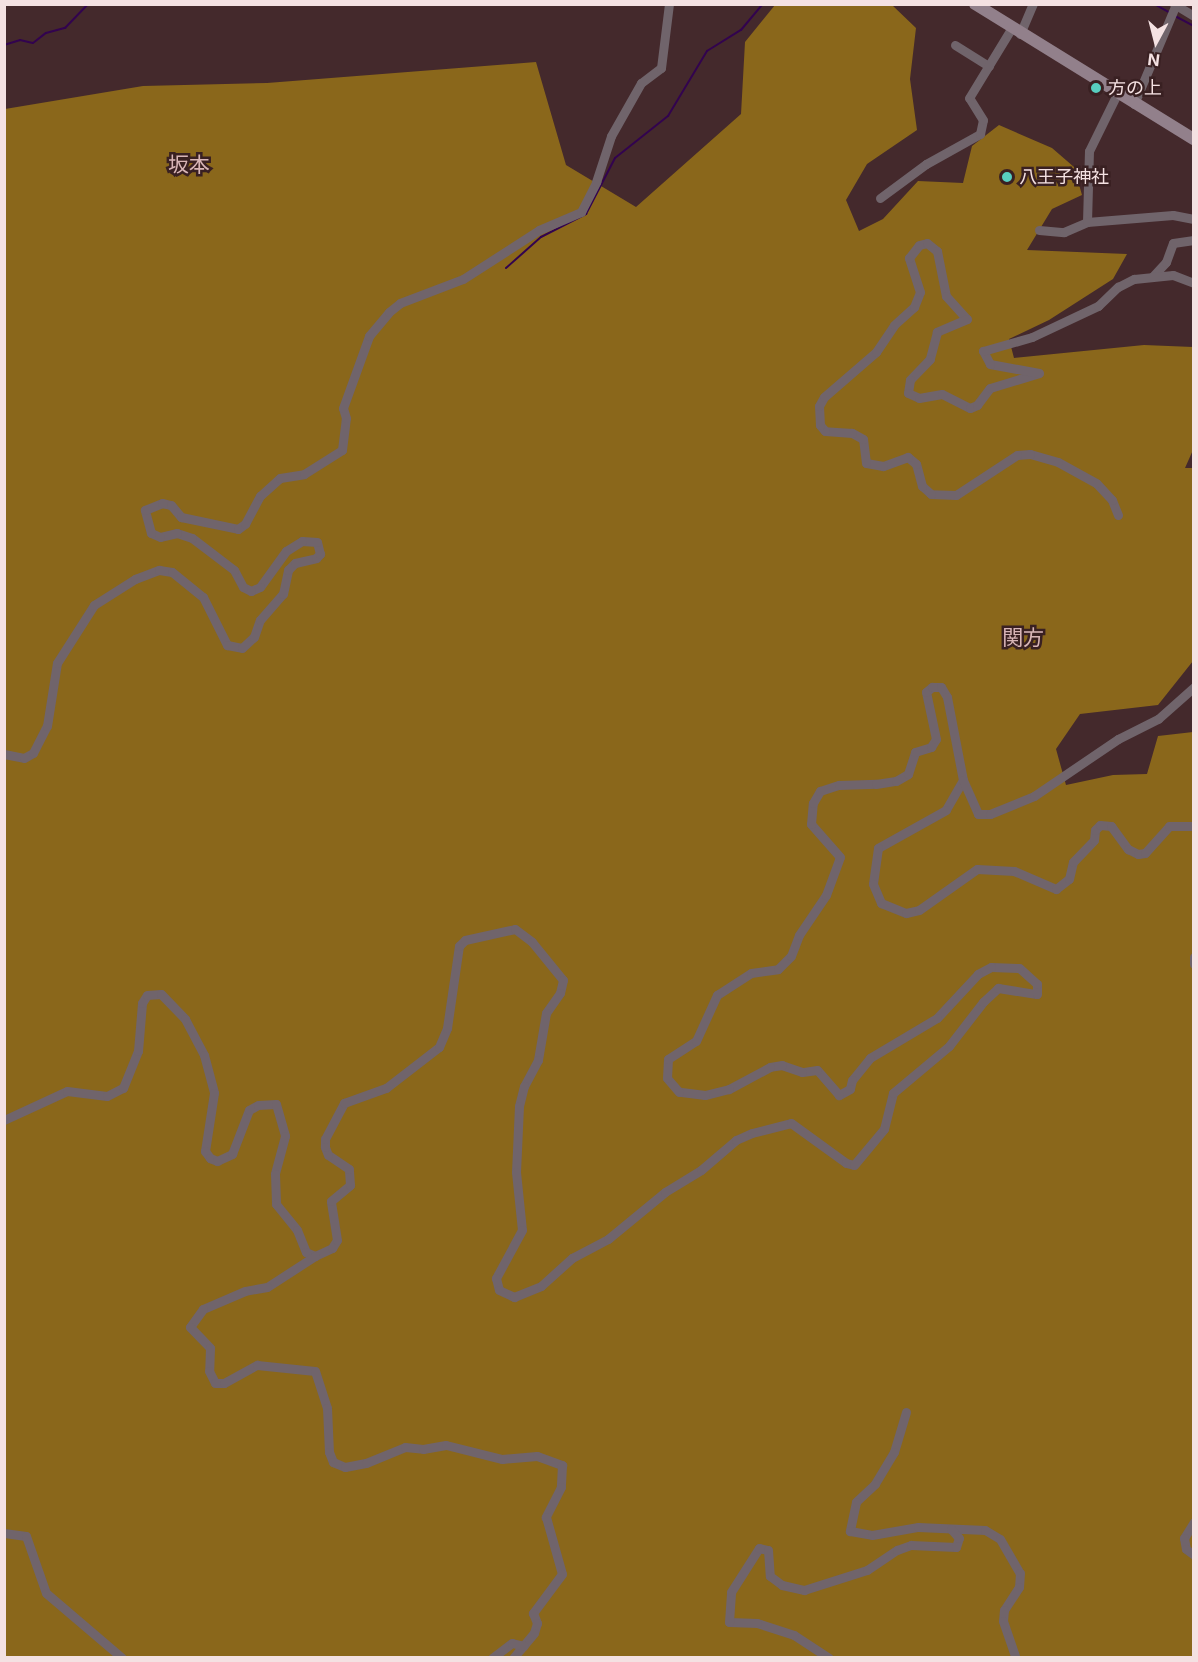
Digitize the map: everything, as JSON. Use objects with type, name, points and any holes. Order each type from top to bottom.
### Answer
[{"type":"main road","points":[[975,4],[1016,32],[1194,140]]},
{"type":"street","points":[[4,754],[24,758],[33,753],[47,726],[57,663],[94,605],[135,579],[159,570],[172,572],[203,597],[227,645],[242,648],[254,637],[260,620],[283,594],[288,570],[295,563],[316,558],[320,554],[317,542],[302,541],[286,551],[260,587],[251,591],[243,587],[234,570],[192,538],[177,533],[160,537],[151,533],[145,510],[162,503],[171,505],[181,517],[238,529],[245,524],[260,496],[280,478],[304,474],[342,450],[346,418],[343,408],[369,336],[389,312],[400,303],[463,279],[538,230],[573,218],[587,203],[611,136],[641,83],[661,68],[669,4]]},
{"type":"street","points":[[880,198],[926,164],[980,134],[983,120],[969,98],[988,66],[1016,32],[1033,4]]},
{"type":"street","points":[[1134,104],[1173,9],[1194,16]]},
{"type":"street","points":[[955,45],[988,66]]},
{"type":"street","points":[[1087,222],[1089,152],[1117,94]]},
{"type":"street","points":[[1039,230],[1064,232],[1087,222],[1173,215],[1194,219]]},
{"type":"street","points":[[1153,276],[1166,262],[1173,243],[1194,240]]},
{"type":"street","points":[[1118,515],[1112,500],[1096,483],[1058,462],[1030,454],[1017,455],[956,495],[931,494],[922,486],[912,460],[908,457],[871,466],[863,460],[863,439],[852,433],[825,431],[818,412],[824,398],[876,352],[894,325],[914,307],[920,292],[909,258],[919,245],[927,243],[937,251],[946,296],[967,319],[937,332],[930,359],[910,380],[908,393],[919,398],[942,394],[970,408],[977,405],[990,387],[1039,374],[990,364],[982,351],[1032,337],[1098,306],[1118,286],[1153,276],[1173,275],[1194,283]]},
{"type":"street","points":[[513,1658],[524,1646],[537,1623],[533,1613],[562,1574],[546,1517],[561,1487],[562,1465],[537,1456],[502,1459],[446,1445],[423,1449],[405,1447],[366,1463],[345,1467],[333,1462],[329,1452],[327,1408],[315,1371],[257,1365],[224,1383],[215,1383],[208,1371],[210,1347],[190,1327],[203,1309],[214,1301],[267,1287],[315,1256],[332,1248],[337,1240],[332,1201],[350,1185],[349,1169],[328,1155],[325,1139],[344,1103],[386,1088],[439,1047],[447,1028],[459,946],[465,940],[505,928],[523,932],[563,980],[560,993],[546,1012],[538,1060],[524,1086],[519,1106],[516,1172],[522,1230],[496,1278],[499,1290],[507,1296],[514,1297],[541,1286],[572,1258],[608,1239],[665,1192],[701,1170],[736,1140],[752,1133],[791,1123],[846,1163],[860,1161],[884,1129],[893,1093],[949,1046],[983,1002],[998,988],[1037,994],[1037,984],[1031,975],[1004,966],[978,974],[938,1018],[870,1058],[852,1080],[850,1089],[838,1095],[817,1070],[802,1072],[782,1065],[770,1067],[717,1094],[690,1095],[670,1085],[666,1078],[668,1059],[696,1041],[717,995],[751,973],[778,969],[791,956],[799,935],[826,895],[840,857],[811,824],[813,803],[820,791],[839,784],[876,784],[896,781],[908,774],[915,752],[931,747],[936,739],[926,692],[932,687],[941,687],[947,697],[963,780],[978,814],[990,814],[1035,796],[1118,739],[1147,726],[1194,687]]},
{"type":"street","points":[[963,780],[946,810],[878,848],[873,884],[881,903],[906,913],[919,910],[977,869],[1014,871],[1056,890],[1069,879],[1073,862],[1094,840],[1095,830],[1100,825],[1111,826],[1128,849],[1138,854],[1145,853],[1169,826],[1194,826]]},
{"type":"street","points":[[1194,957],[1194,964]]},
{"type":"street","points":[[4,1120],[68,1091],[107,1096],[123,1088],[138,1051],[142,1003],[147,994],[161,994],[185,1019],[204,1055],[214,1093],[205,1151],[210,1158],[217,1161],[232,1154],[249,1110],[268,1102],[276,1104],[285,1136],[275,1174],[276,1204],[297,1230],[306,1252],[315,1256]]},
{"type":"street","points":[[906,1412],[894,1452],[875,1484],[856,1502],[850,1531],[872,1535],[918,1527],[985,1530],[1000,1539],[1012,1554],[1020,1574],[1019,1587],[1004,1610],[1003,1621],[1016,1658]]},
{"type":"street","points":[[1194,1522],[1184,1538],[1186,1550],[1194,1555]]},
{"type":"street","points":[[829,1658],[795,1635],[757,1623],[729,1622],[730,1592],[759,1548],[768,1550],[770,1576],[782,1585],[804,1590],[867,1570],[911,1545],[956,1547],[958,1538],[951,1529]]},
{"type":"street","points":[[4,1533],[26,1536],[46,1593],[122,1658]]},
{"type":"street","points":[[492,1658],[512,1643],[524,1646]]},
{"type":"shaded area","points":[[775,5],[892,5],[916,28],[910,79],[917,130],[867,164],[846,200],[859,231],[883,219],[918,181],[963,183],[972,146],[999,125],[1052,148],[1074,167],[1082,195],[1052,209],[1027,250],[1127,254],[1113,279],[1049,320],[1009,339],[1014,358],[1144,345],[1193,347],[1193,450],[1185,468],[1194,468],[1193,661],[1158,705],[1080,714],[1056,749],[1066,785],[1113,775],[1147,774],[1158,736],[1193,732],[1193,1657],[5,1658],[5,109],[143,86],[267,83],[536,62],[566,165],[636,207],[741,114],[745,42]]},
{"type":"waterway","points":[[4,45],[20,40],[33,43],[46,33],[65,28],[88,4]]},
{"type":"waterway","points":[[506,268],[541,237],[586,214],[615,158],[668,116],[707,51],[741,30],[763,4]]},
{"type":"waterway","points":[[1154,4],[1170,13]]},
{"type":"waterway","points":[[1175,16],[1194,26]]},
{"type":"place","name":"方の上","points":[[1096,88]]},
{"type":"place","name":"八王子神社","points":[[1007,177]]},
{"type":"district","name":"坂本","points":[[189,165]]},
{"type":"district","name":"関方","points":[[1023,638]]}]
